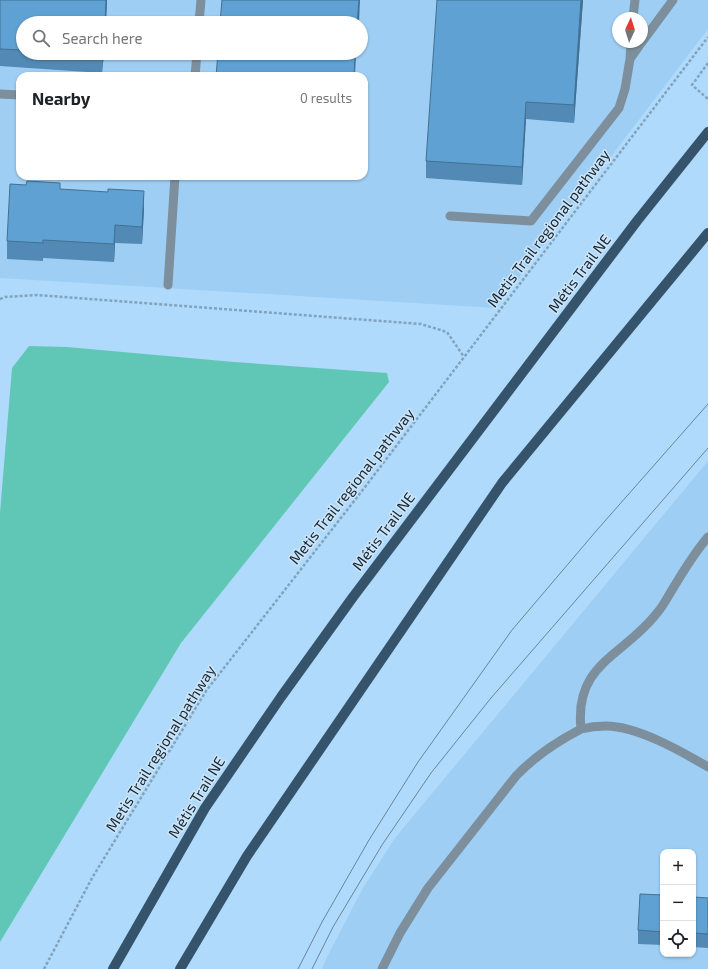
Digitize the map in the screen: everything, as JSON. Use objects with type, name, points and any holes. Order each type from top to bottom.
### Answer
[{"type":"main road","name":"Métis Trail NE","points":[[112,969],[205,808],[281,697],[353,597],[632,227],[708,132]]},
{"type":"main road","points":[[180,969],[247,856],[502,483],[708,233]]},
{"type":"lane","points":[[200,16],[201,0]]},
{"type":"lane","points":[[634,12],[635,0]]},
{"type":"lane","points":[[648,34],[673,0]]},
{"type":"lane","points":[[450,216],[531,221],[619,108],[625,89],[631,48]]},
{"type":"lane","points":[[630,59],[638,48]]},
{"type":"lane","points":[[195,72],[196,60]]},
{"type":"lane","points":[[0,94],[16,95]]},
{"type":"lane","points":[[168,285],[175,180]]},
{"type":"lane","points":[[581,729],[581,701],[594,673],[646,626],[658,613],[684,570],[708,537]]},
{"type":"lane","points":[[382,969],[400,933],[428,888],[516,776],[530,761],[545,749],[581,729],[607,726],[625,728],[650,737],[692,757],[708,768]]},
{"type":"path","name":"Metis Trail regional pathway","points":[[44,969],[92,878],[206,692],[708,37]]},
{"type":"path","points":[[708,64],[692,85],[708,99]]},
{"type":"path","points":[[0,299],[5,297],[37,294],[421,324],[447,332],[464,356]]},
{"type":"shaded area","points":[[0,0],[708,0],[708,29],[496,308],[0,278]]},
{"type":"shaded area","points":[[29,346],[67,347],[234,362],[387,373],[389,382],[181,643],[0,942],[0,513],[12,368]]},
{"type":"shaded area","points":[[708,461],[708,969],[322,969],[363,888],[395,838]]},
{"type":"building","points":[[0,0],[106,0],[105,16],[16,16],[16,50],[0,49]]},
{"type":"building","points":[[222,0],[359,0],[358,16],[221,16]]},
{"type":"building","points":[[437,0],[581,0],[574,105],[526,102],[522,167],[426,161]]},
{"type":"building","points":[[217,60],[355,60],[354,72],[216,72]]},
{"type":"building","points":[[27,181],[60,183],[60,189],[108,192],[108,189],[144,191],[142,227],[115,225],[114,244],[43,240],[43,243],[7,241],[10,184],[26,185]]},
{"type":"building","points":[[640,894],[660,895],[660,932],[638,930]]},
{"type":"building","points":[[696,897],[708,898],[708,934],[696,933]]},
{"type":"tram line","points":[[298,969],[322,922],[369,840],[418,762],[512,630],[597,530],[708,404]]},
{"type":"tram line","points":[[312,969],[333,927],[382,845],[431,773],[491,698],[708,448]]}]
